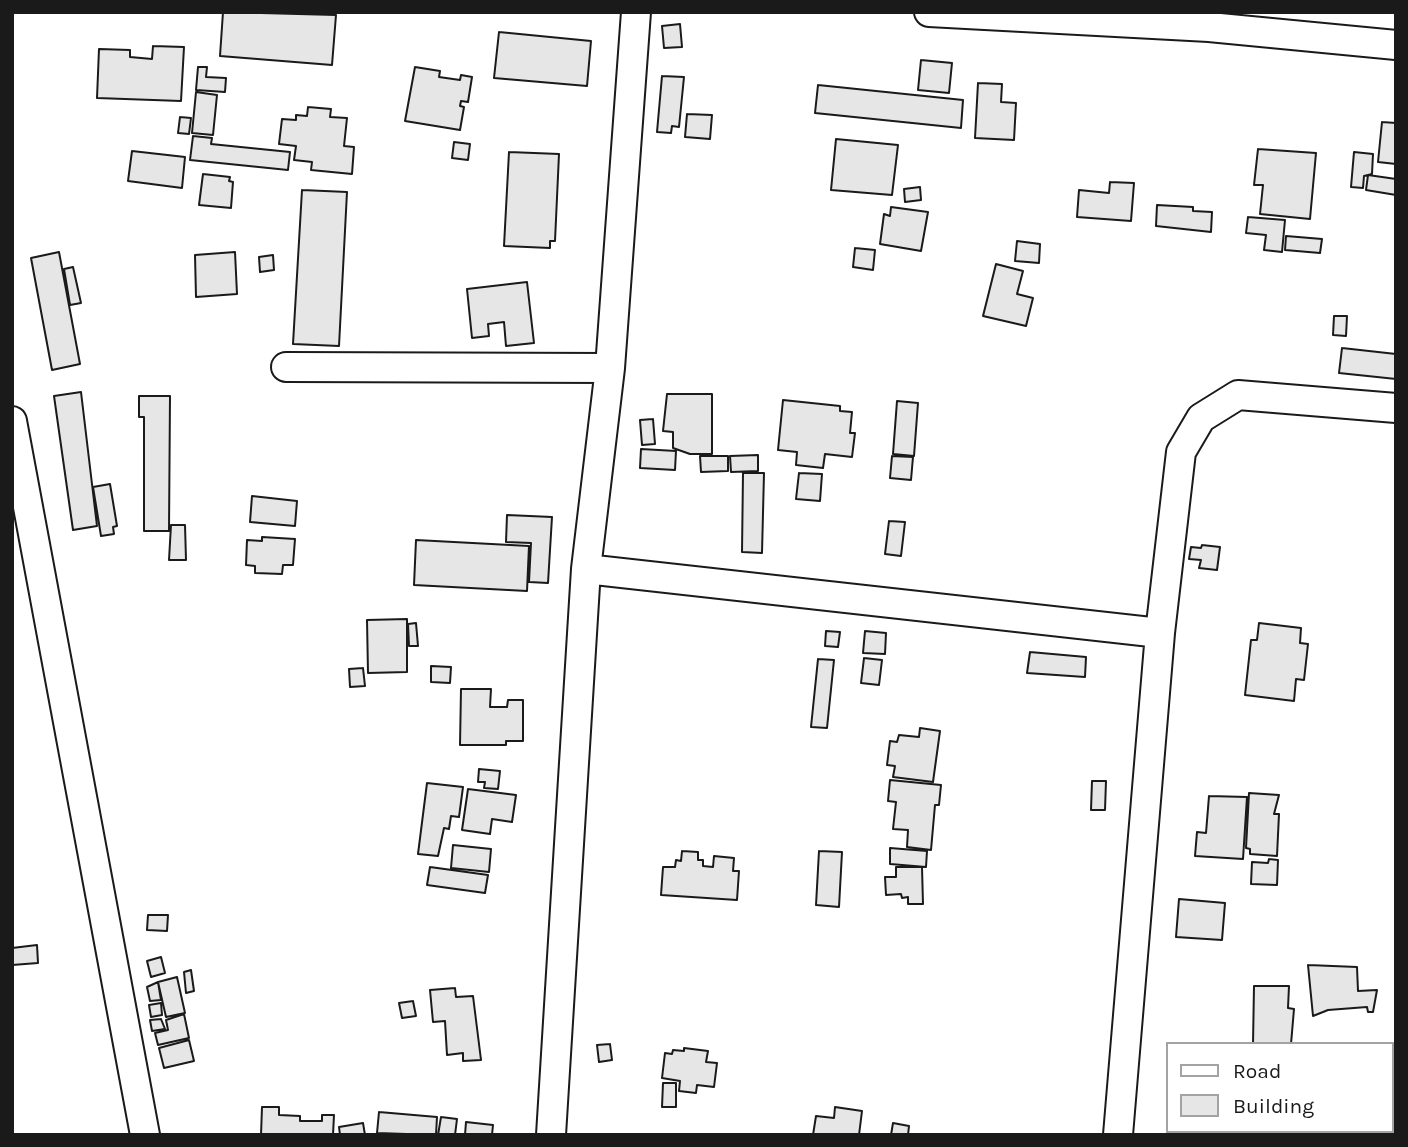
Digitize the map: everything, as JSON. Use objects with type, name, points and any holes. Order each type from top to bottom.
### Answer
[{"type":"street","points":[[551,1135],[586,569],[610,368],[636,12]]},
{"type":"street","points":[[929,12],[1210,20],[1396,45]]},
{"type":"street","points":[[286,367],[610,368]]},
{"type":"street","points":[[1118,1135],[1160,633],[1181,452],[1201,418],[1238,395],[1396,408]]},
{"type":"street","points":[[12,421],[145,1135]]},
{"type":"street","points":[[586,569],[1160,633]]},
{"type":"building","points":[[223,12],[336,15],[332,65],[220,56]]},
{"type":"building","points":[[680,24],[682,47],[664,48],[662,26]]},
{"type":"building","points":[[499,32],[591,41],[587,86],[494,78]]},
{"type":"building","points":[[153,46],[184,47],[181,101],[97,98],[99,49],[130,50],[130,57],[152,59]]},
{"type":"building","points":[[921,60],[952,63],[949,93],[918,90]]},
{"type":"building","points":[[198,67],[207,67],[206,77],[226,78],[225,92],[196,90]]},
{"type":"building","points":[[415,67],[440,71],[439,77],[460,80],[461,75],[472,77],[468,102],[461,101],[460,106],[464,107],[460,130],[405,121]]},
{"type":"building","points":[[662,76],[684,77],[679,127],[672,126],[671,133],[657,132]]},
{"type":"building","points":[[978,83],[1002,84],[1001,102],[1016,103],[1014,140],[975,138]]},
{"type":"building","points":[[818,85],[963,100],[961,128],[815,113]]},
{"type":"building","points":[[196,92],[217,95],[213,135],[192,133]]},
{"type":"building","points":[[308,107],[331,109],[330,117],[347,118],[344,146],[354,147],[352,174],[311,170],[312,162],[294,160],[296,146],[279,144],[282,119],[296,120],[296,115],[307,116]]},
{"type":"building","points":[[687,114],[712,115],[710,139],[685,137]]},
{"type":"building","points":[[180,117],[191,118],[189,134],[178,133]]},
{"type":"building","points":[[1382,122],[1396,123],[1396,164],[1378,162]]},
{"type":"building","points":[[193,136],[212,138],[211,144],[290,152],[288,170],[190,160]]},
{"type":"building","points":[[836,139],[898,145],[892,195],[831,190]]},
{"type":"building","points":[[454,142],[470,144],[468,160],[452,158]]},
{"type":"building","points":[[1258,149],[1316,153],[1310,219],[1260,214],[1263,185],[1254,185]]},
{"type":"building","points":[[132,151],[185,157],[182,188],[128,181]]},
{"type":"building","points":[[509,152],[559,154],[555,241],[550,241],[550,248],[504,246]]},
{"type":"building","points":[[1354,152],[1373,154],[1372,174],[1364,176],[1363,188],[1351,187]]},
{"type":"building","points":[[203,174],[230,177],[229,181],[233,182],[231,208],[199,205]]},
{"type":"building","points":[[1368,175],[1396,179],[1396,195],[1366,190]]},
{"type":"building","points":[[1110,182],[1134,183],[1131,221],[1077,217],[1079,190],[1109,193]]},
{"type":"building","points":[[920,187],[921,200],[905,202],[904,189]]},
{"type":"building","points":[[302,190],[347,192],[339,346],[293,344]]},
{"type":"building","points":[[1157,205],[1193,207],[1193,211],[1212,212],[1211,232],[1156,226]]},
{"type":"building","points":[[891,207],[928,212],[921,251],[880,244],[884,214],[890,216]]},
{"type":"building","points":[[1248,217],[1285,220],[1282,252],[1264,250],[1266,235],[1246,233]]},
{"type":"building","points":[[1286,236],[1322,239],[1320,253],[1285,250]]},
{"type":"building","points":[[1017,241],[1040,244],[1039,263],[1015,261]]},
{"type":"building","points":[[855,248],[875,250],[873,270],[853,267]]},
{"type":"building","points":[[59,252],[80,364],[52,370],[31,258]]},
{"type":"building","points":[[235,252],[237,294],[196,297],[195,255]]},
{"type":"building","points":[[273,255],[274,270],[260,272],[259,257]]},
{"type":"building","points":[[996,264],[1023,271],[1017,294],[1033,298],[1026,326],[983,316]]},
{"type":"building","points":[[73,267],[81,303],[70,305],[64,269]]},
{"type":"building","points":[[527,282],[534,343],[506,346],[504,322],[488,324],[489,336],[472,338],[467,289]]},
{"type":"building","points":[[1334,316],[1347,316],[1346,336],[1333,335]]},
{"type":"building","points":[[1342,348],[1396,354],[1396,379],[1339,373]]},
{"type":"building","points":[[81,392],[97,526],[73,530],[54,396]]},
{"type":"building","points":[[667,394],[712,394],[712,454],[690,454],[673,448],[673,432],[663,431]]},
{"type":"building","points":[[139,396],[170,396],[169,531],[144,531],[144,417],[139,417]]},
{"type":"building","points":[[783,400],[840,406],[840,411],[852,412],[850,433],[855,433],[852,457],[825,454],[823,468],[796,465],[797,452],[778,450]]},
{"type":"building","points":[[897,401],[918,403],[914,456],[893,454]]},
{"type":"building","points":[[653,419],[655,444],[642,445],[640,420]]},
{"type":"building","points":[[641,449],[676,451],[675,470],[640,468]]},
{"type":"building","points":[[758,455],[758,471],[731,472],[730,456]]},
{"type":"building","points":[[700,456],[728,456],[728,471],[701,472]]},
{"type":"building","points":[[892,456],[913,457],[911,480],[890,478]]},
{"type":"building","points":[[743,473],[764,473],[762,553],[742,552]]},
{"type":"building","points":[[799,473],[822,474],[820,501],[796,499]]},
{"type":"building","points":[[110,484],[117,526],[113,527],[114,534],[101,536],[93,487]]},
{"type":"building","points":[[252,496],[297,501],[295,526],[250,522]]},
{"type":"building","points":[[507,515],[552,517],[548,583],[529,582],[531,543],[506,542]]},
{"type":"building","points":[[889,521],[905,522],[901,556],[885,554]]},
{"type":"building","points":[[171,525],[185,525],[186,560],[169,560]]},
{"type":"building","points":[[262,537],[295,539],[293,565],[283,565],[282,574],[255,573],[255,566],[246,565],[247,540],[262,541]]},
{"type":"building","points":[[416,540],[529,546],[527,591],[414,585]]},
{"type":"building","points":[[1202,545],[1220,547],[1217,570],[1199,568],[1201,560],[1189,559],[1191,547],[1201,548]]},
{"type":"building","points":[[407,619],[407,672],[368,673],[367,620]]},
{"type":"building","points":[[416,623],[418,646],[409,646],[408,624]]},
{"type":"building","points":[[1259,623],[1301,628],[1300,643],[1308,644],[1304,680],[1296,679],[1294,701],[1245,695],[1251,640],[1257,640]]},
{"type":"building","points":[[826,631],[840,632],[838,647],[825,646]]},
{"type":"building","points":[[865,631],[886,633],[885,654],[863,653]]},
{"type":"building","points":[[1030,652],[1086,657],[1085,677],[1027,673]]},
{"type":"building","points":[[864,658],[882,660],[879,685],[861,683]]},
{"type":"building","points":[[818,659],[834,660],[827,728],[811,727]]},
{"type":"building","points":[[431,666],[451,667],[450,683],[431,682]]},
{"type":"building","points":[[363,668],[365,686],[350,687],[349,669]]},
{"type":"building","points":[[461,689],[491,689],[490,707],[507,707],[508,700],[523,700],[523,741],[506,741],[506,745],[460,745]]},
{"type":"building","points":[[920,728],[940,731],[933,782],[893,777],[895,766],[887,765],[890,741],[897,742],[899,735],[919,737]]},
{"type":"building","points":[[479,769],[500,771],[498,789],[484,788],[485,782],[478,782]]},
{"type":"building","points":[[890,780],[941,785],[939,805],[935,805],[931,850],[907,847],[908,830],[893,829],[896,802],[888,801]]},
{"type":"building","points":[[1092,781],[1106,781],[1105,810],[1091,810]]},
{"type":"building","points":[[427,783],[463,787],[459,817],[451,816],[449,829],[444,828],[438,856],[418,854]]},
{"type":"building","points":[[468,789],[516,795],[512,822],[492,819],[490,834],[462,830]]},
{"type":"building","points":[[1249,793],[1279,795],[1274,814],[1279,814],[1277,856],[1250,854],[1250,849],[1246,848]]},
{"type":"building","points":[[1209,796],[1247,797],[1243,859],[1195,856],[1197,832],[1206,833]]},
{"type":"building","points":[[453,845],[491,849],[489,872],[451,868]]},
{"type":"building","points":[[890,848],[927,851],[926,867],[890,864]]},
{"type":"building","points":[[682,851],[698,852],[698,860],[703,860],[703,866],[713,867],[714,856],[734,858],[733,871],[739,871],[737,900],[661,895],[663,867],[675,867],[676,860],[681,861]]},
{"type":"building","points":[[819,851],[842,852],[839,907],[816,905]]},
{"type":"building","points":[[1269,859],[1278,860],[1277,885],[1251,884],[1252,862],[1268,863]]},
{"type":"building","points":[[430,867],[488,875],[485,893],[427,885]]},
{"type":"building","points":[[896,867],[922,867],[923,904],[908,904],[908,897],[902,898],[901,894],[886,895],[885,877],[896,877]]},
{"type":"building","points":[[1179,899],[1225,903],[1222,940],[1176,937]]},
{"type":"building","points":[[148,915],[168,915],[167,931],[147,930]]},
{"type":"building","points":[[37,945],[38,963],[12,965],[12,948]]},
{"type":"building","points":[[161,957],[165,973],[151,977],[147,961]]},
{"type":"building","points":[[1308,965],[1357,967],[1358,991],[1377,990],[1373,1012],[1368,1012],[1367,1007],[1328,1010],[1313,1016]]},
{"type":"building","points":[[191,970],[194,991],[186,993],[184,972]]},
{"type":"building","points":[[177,977],[185,1013],[166,1017],[158,982]]},
{"type":"building","points":[[158,982],[161,1000],[150,1001],[147,987]]},
{"type":"building","points":[[1254,986],[1289,986],[1288,1008],[1294,1009],[1291,1042],[1253,1042]]},
{"type":"building","points":[[455,988],[456,997],[473,996],[481,1060],[463,1061],[463,1053],[447,1055],[445,1021],[433,1022],[430,990]]},
{"type":"building","points":[[413,1001],[416,1016],[402,1018],[399,1003]]},
{"type":"building","points":[[161,1003],[162,1015],[151,1017],[149,1005]]},
{"type":"building","points":[[184,1014],[189,1038],[158,1045],[155,1033],[168,1030],[166,1020]]},
{"type":"building","points":[[161,1019],[165,1029],[152,1031],[150,1020]]},
{"type":"building","points":[[189,1040],[194,1061],[164,1068],[159,1048]]},
{"type":"building","points":[[610,1044],[612,1060],[599,1062],[597,1045]]},
{"type":"building","points":[[684,1048],[708,1051],[706,1062],[717,1063],[714,1087],[697,1085],[696,1093],[679,1091],[680,1081],[662,1078],[665,1053],[672,1054],[673,1050],[684,1051]]},
{"type":"building","points":[[663,1083],[676,1083],[676,1107],[662,1107]]},
{"type":"building","points":[[262,1107],[279,1107],[279,1115],[300,1116],[300,1121],[322,1121],[322,1115],[334,1115],[333,1135],[261,1135]]},
{"type":"building","points":[[835,1107],[862,1111],[859,1135],[813,1135],[816,1116],[834,1118]]},
{"type":"building","points":[[379,1112],[437,1117],[436,1135],[377,1133]]},
{"type":"building","points":[[441,1117],[457,1119],[455,1135],[438,1135]]},
{"type":"building","points":[[466,1122],[493,1125],[492,1135],[465,1135]]},
{"type":"building","points":[[363,1123],[365,1135],[340,1135],[339,1127]]},
{"type":"building","points":[[893,1123],[909,1126],[908,1135],[891,1135]]}]
